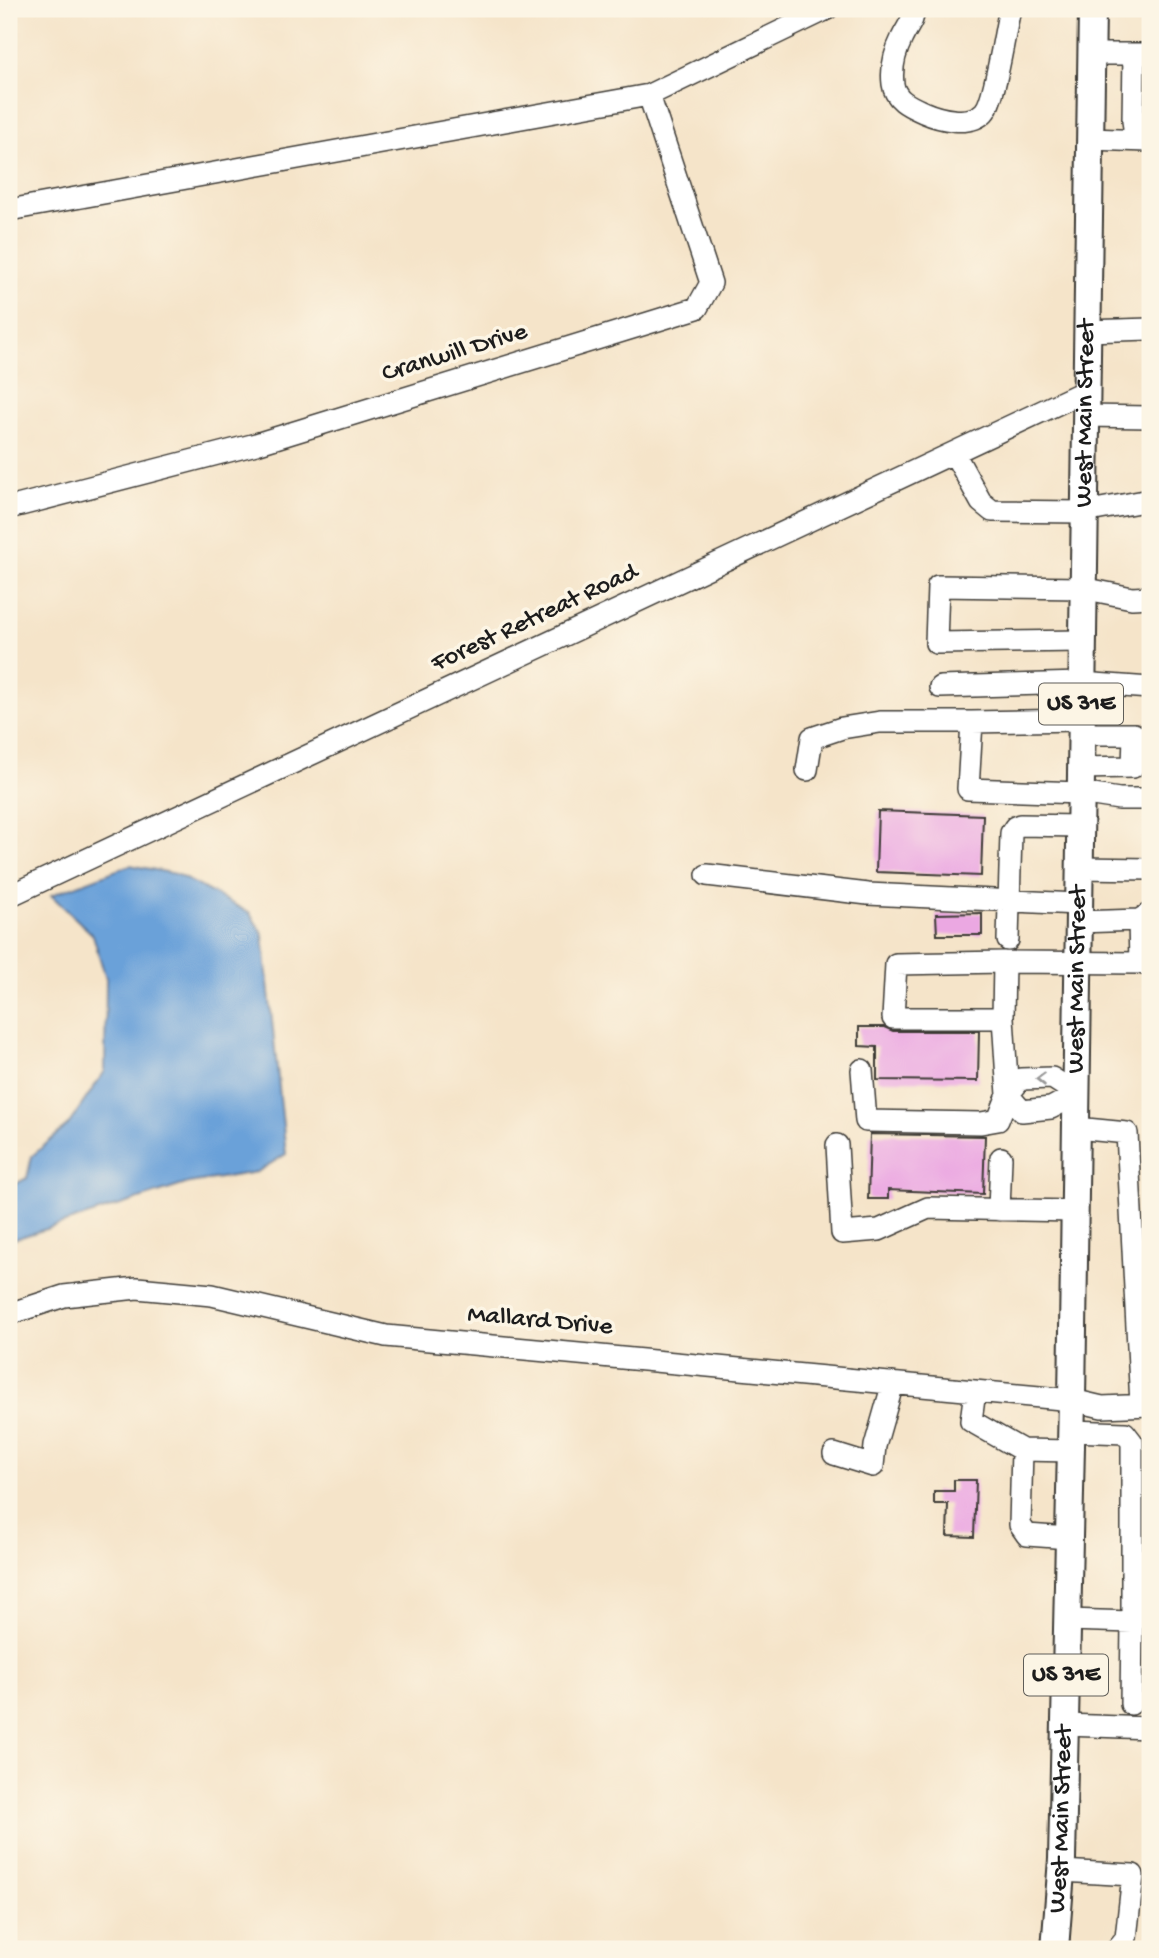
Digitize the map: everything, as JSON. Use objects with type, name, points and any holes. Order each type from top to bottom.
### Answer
[{"type":"main road","name":"West Main Street","points":[[1055,1949],[1061,1871],[1072,1400],[1092,9]]},
{"type":"street","points":[[9,210],[649,95],[827,9]]},
{"type":"street","points":[[914,9],[914,17],[893,60],[893,88],[903,102],[937,118],[972,119],[984,112],[993,97],[1010,9]]},
{"type":"street","points":[[1089,139],[1143,141],[1133,121],[1142,54],[1091,54]]},
{"type":"street","name":"Cranwill Drive","points":[[9,508],[257,444],[697,308],[711,283],[649,95]]},
{"type":"street","points":[[1086,331],[1150,329]]},
{"type":"street","points":[[1085,403],[1150,417]]},
{"type":"street","name":"Forest Retreat Road","points":[[9,896],[954,453],[1085,403]]},
{"type":"street","points":[[954,453],[981,502],[992,511],[1083,512],[1150,500]]},
{"type":"street","points":[[1082,641],[936,643],[938,586],[1083,588],[1132,598],[1150,597]]},
{"type":"street","points":[[940,687],[1081,683],[1150,688]]},
{"type":"street","points":[[807,770],[812,737],[842,728],[880,722],[972,722],[1080,727],[1133,734],[1133,767],[1080,780],[968,789],[972,722]]},
{"type":"street","points":[[1080,780],[1119,799],[1150,799]]},
{"type":"street","points":[[1008,940],[1011,833],[1015,827],[1079,826]]},
{"type":"street","points":[[1079,868],[1150,869]]},
{"type":"street","points":[[708,875],[868,894],[1009,901],[1078,913],[1145,916],[1145,965],[1004,962],[896,964],[893,1018],[1003,1018]]},
{"type":"street","points":[[862,1070],[866,1121],[981,1123],[998,1120],[1008,1095],[1021,1079],[1052,1078],[1077,1094],[1051,1108],[1022,1111],[1008,1095],[1003,1018],[1004,962]]},
{"type":"street","points":[[1076,1128],[1126,1133],[1146,1405]]},
{"type":"street","points":[[837,1145],[842,1233],[879,1230],[929,1208],[1074,1211]]},
{"type":"street","points":[[999,1210],[1001,1158]]},
{"type":"street","name":"Mallard Drive","points":[[9,1314],[64,1296],[137,1288],[212,1294],[387,1336],[1072,1400],[1102,1407],[1146,1405]]},
{"type":"street","points":[[834,1454],[873,1466],[875,1446],[894,1383]]},
{"type":"street","points":[[975,1391],[971,1421],[1022,1450],[1125,1433],[1132,1442],[1132,1622],[1141,1645],[1131,1704]]},
{"type":"street","points":[[1022,1450],[1020,1525],[1027,1535],[1069,1538]]},
{"type":"street","points":[[1067,1620],[1132,1622]]},
{"type":"street","points":[[1065,1725],[1150,1728]]},
{"type":"street","points":[[1061,1871],[1142,1875],[1126,1938],[1117,1949]]},
{"type":"water","points":[[130,865],[176,874],[250,913],[263,935],[286,1154],[257,1172],[189,1183],[9,1241],[9,1187],[27,1178],[32,1156],[68,1125],[105,1071],[106,979],[93,935],[51,895]]},
{"type":"building","points":[[878,811],[983,815],[981,876],[876,872]]},
{"type":"building","points":[[982,913],[982,935],[937,935],[936,914]]},
{"type":"building","points":[[859,1027],[884,1027],[893,1031],[979,1031],[978,1081],[877,1080],[877,1047],[859,1046]]},
{"type":"building","points":[[870,1134],[985,1136],[983,1194],[888,1190],[888,1199],[868,1199]]},
{"type":"building","points":[[954,1480],[976,1480],[974,1537],[947,1536],[948,1504],[934,1504],[934,1491],[954,1491]]}]
